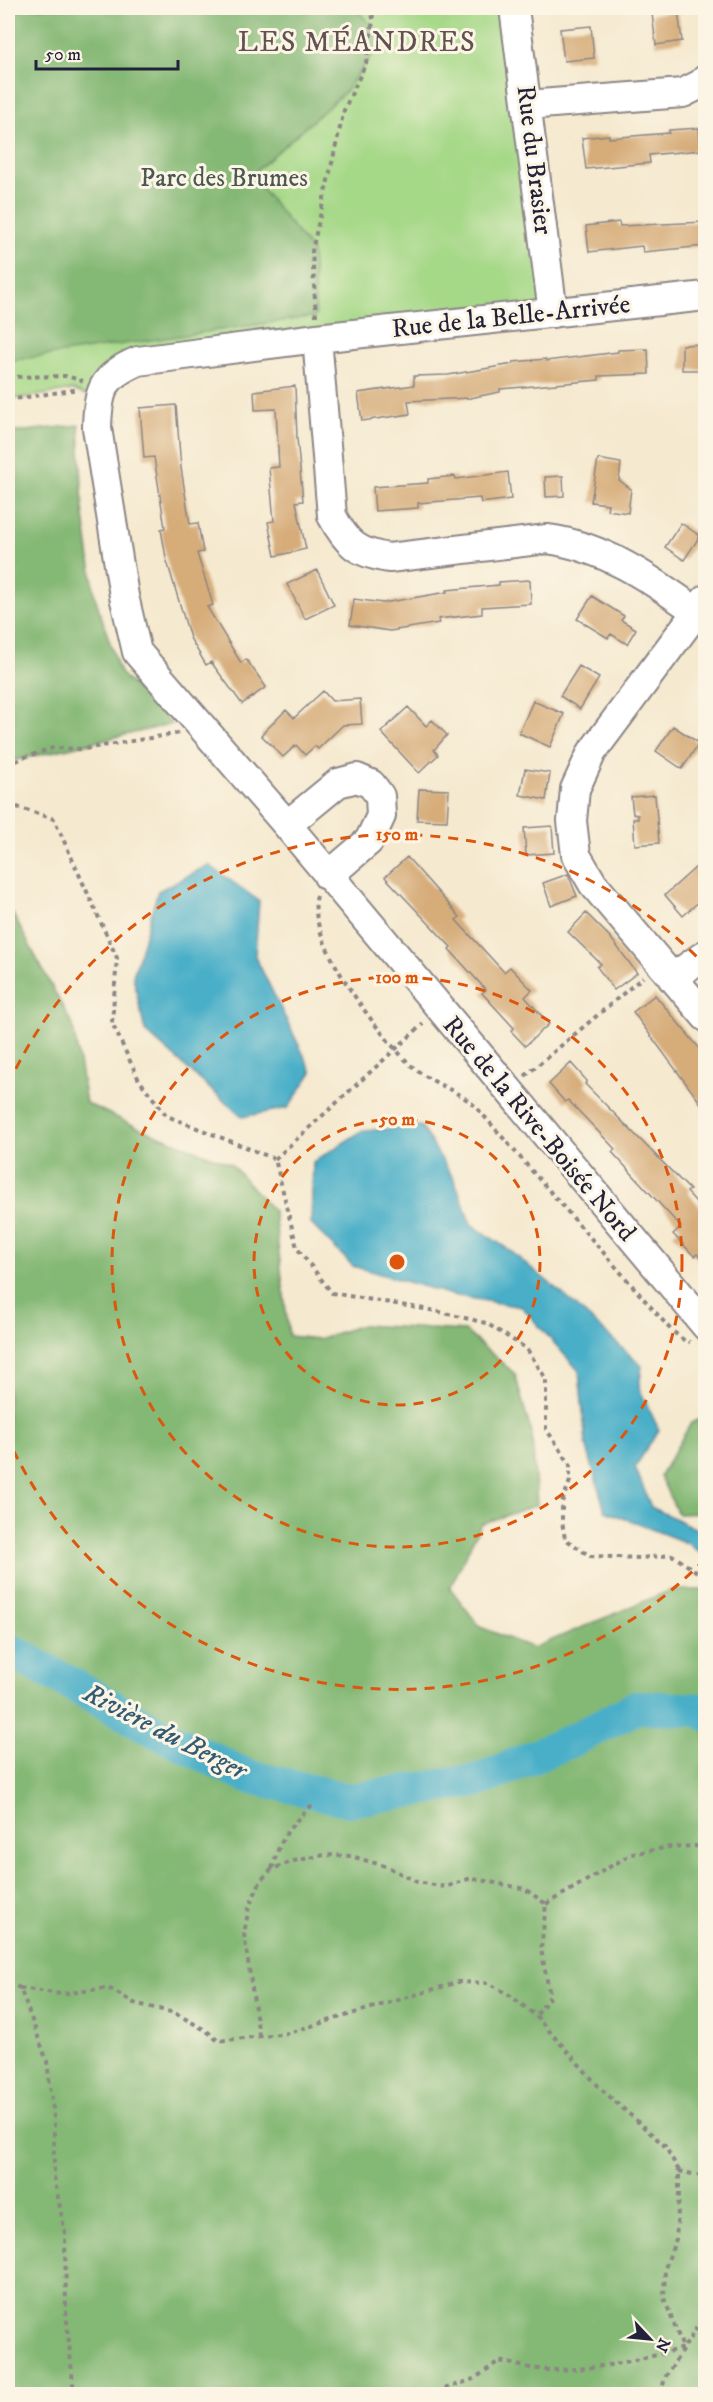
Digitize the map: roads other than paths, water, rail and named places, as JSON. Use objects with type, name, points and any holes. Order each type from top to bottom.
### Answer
[{"type":"street","name":"Rue du Brasier","points":[[514,8],[553,313]]},
{"type":"street","points":[[526,105],[683,93],[701,84],[705,79]]},
{"type":"street","name":"Rue de la Belle-Arrivée","points":[[317,338],[705,296]]},
{"type":"street","points":[[317,338],[333,516],[341,533],[352,546],[370,555],[389,558],[547,538],[572,542],[598,551],[701,605],[592,752],[575,789],[572,821],[576,855],[592,884],[705,1017]]},
{"type":"street","name":"Rue de la Rive-Boisée Nord","points":[[317,338],[138,361],[121,368],[107,381],[98,399],[96,428],[124,596],[137,652],[287,825],[508,1091],[701,1334]]},
{"type":"street","points":[[287,825],[338,783],[357,778],[371,784],[380,796],[381,816],[369,841],[329,877]]},
{"type":"street","points":[[666,970],[705,954]]},
{"type":"water","points":[[209,865],[259,901],[255,956],[312,1072],[288,1108],[242,1117],[145,1031],[133,976],[158,891]]},
{"type":"water","points":[[421,1126],[455,1181],[471,1224],[512,1252],[565,1296],[642,1366],[639,1388],[659,1430],[635,1467],[651,1507],[705,1533],[705,1557],[687,1543],[605,1511],[586,1444],[579,1371],[522,1307],[452,1295],[353,1266],[311,1224],[313,1162],[362,1131]]},
{"type":"waterway","name":"Rivière du Berger","points":[[8,1649],[165,1736],[247,1776],[349,1800],[480,1780],[577,1738],[637,1707],[702,1710],[706,1714]]},
{"type":"district","name":"LES MÉANDRES","points":[[357,42]]},
{"type":"park label","name":"Parc des Brumes","points":[[224,178]]}]
